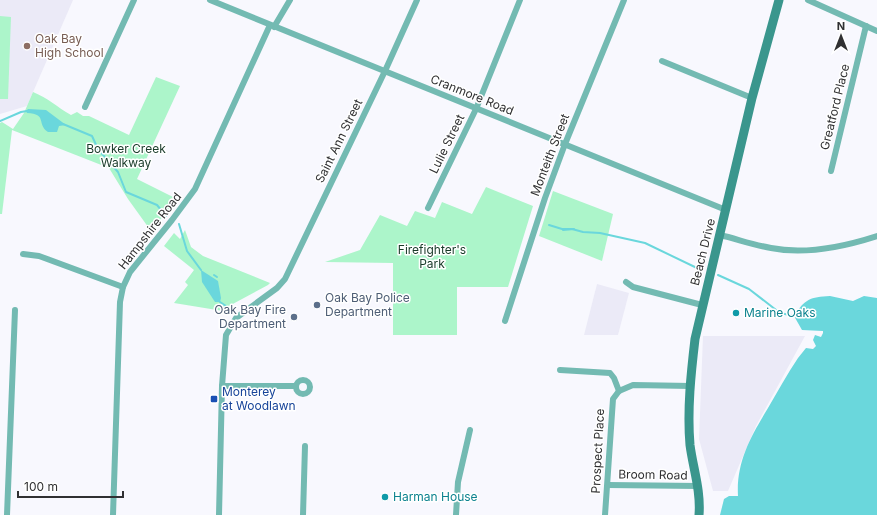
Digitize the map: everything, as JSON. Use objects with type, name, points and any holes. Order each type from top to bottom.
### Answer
[{"type":"main road","name":"Beach Drive","points":[[699,515],[698,486],[690,442],[691,386],[695,339],[752,98],[778,0]]},
{"type":"street","points":[[85,107],[134,0]]},
{"type":"street","name":"Cranmore Road","points":[[210,0],[726,210]]},
{"type":"street","name":"Hampshire Road","points":[[113,515],[120,302],[123,287],[130,272],[184,205],[195,189],[272,26],[290,0]]},
{"type":"street","name":"Saint Ann Street","points":[[222,386],[224,343],[226,335],[232,324],[242,312],[277,288],[285,279],[385,71],[417,0]]},
{"type":"street","name":"Lulie Street","points":[[428,208],[476,109],[520,0]]},
{"type":"street","name":"Monteith Street","points":[[505,321],[545,198],[565,144],[624,0]]},
{"type":"street","points":[[808,0],[877,31]]},
{"type":"street","name":"Greatford Place","points":[[830,171],[866,26]]},
{"type":"street","points":[[662,61],[752,98]]},
{"type":"street","points":[[720,235],[771,248],[799,251],[853,244],[877,236]]},
{"type":"street","points":[[22,254],[39,256],[123,287]]},
{"type":"street","points":[[626,282],[633,287],[702,305]]},
{"type":"street","points":[[7,515],[15,310]]},
{"type":"street","points":[[560,370],[610,373],[614,378],[619,391],[633,385],[691,386]]},
{"type":"street","points":[[218,515],[222,386],[296,386]]},
{"type":"street","name":"Prospect Place","points":[[605,515],[608,485],[611,407],[613,399],[619,391]]},
{"type":"street","points":[[456,515],[458,482],[470,430]]},
{"type":"street","points":[[303,515],[305,446]]},
{"type":"street","name":"Broom Road","points":[[608,485],[698,486]]},
{"type":"shaded area","name":"Oak Bay High School","points":[[0,0],[73,0],[27,106],[0,114]]},
{"type":"shaded area","points":[[597,284],[629,293],[618,335],[584,335]]},
{"type":"shaded area","points":[[703,336],[805,336],[756,426],[728,491],[713,491],[699,439]]},
{"type":"green space","points":[[0,16],[11,17],[8,99],[0,99]]},
{"type":"green space","name":"Bowker Creek Walkway","points":[[156,77],[180,86],[137,179],[177,199],[151,231],[128,199],[109,168],[12,130],[2,214],[0,214],[0,123],[2,122],[13,129],[24,113],[33,92],[71,115],[77,112],[83,116],[89,116],[129,135]]},
{"type":"green space","name":"Firefighter's Park","points":[[486,187],[533,206],[508,287],[457,287],[457,335],[393,335],[393,263],[325,262],[360,250],[380,215],[407,226],[415,211],[435,218],[442,202],[472,214]]},
{"type":"green space","points":[[553,191],[613,214],[602,261],[539,236]]},
{"type":"green space","points":[[185,230],[191,247],[203,256],[270,283],[229,306],[223,311],[174,303],[188,285],[185,282],[194,270],[164,246],[174,233],[180,239]]},
{"type":"water","points":[[28,109],[46,110],[66,125],[59,126],[57,132],[48,132],[43,126],[40,117],[27,113],[26,111]]},
{"type":"water","points":[[201,270],[218,281],[221,298],[220,302],[215,302],[202,282]]},
{"type":"water","points":[[830,296],[853,301],[864,296],[877,298],[877,515],[720,515],[724,499],[729,496],[738,496],[739,472],[746,450],[756,429],[798,358],[806,348],[813,349],[816,346],[813,340],[815,335],[821,337],[823,333],[823,331],[802,330],[794,316],[805,302],[817,297]]},
{"type":"waterway","points":[[0,121],[27,111]]},
{"type":"waterway","points":[[63,124],[92,136],[98,149],[118,172],[126,192],[157,205],[166,216]]},
{"type":"waterway","points":[[179,224],[187,251],[201,270]]},
{"type":"waterway","points":[[549,225],[562,229],[600,233],[645,243],[699,269]]},
{"type":"waterway","points":[[563,230],[574,229]]},
{"type":"waterway","points":[[718,275],[749,289],[780,313],[794,316]]},
{"type":"waterway","points":[[220,302],[229,308]]},
{"type":"place","name":"Oak Bay High School","points":[[27,46]]},
{"type":"place","name":"Oak Bay Police Department","points":[[317,305]]},
{"type":"place","name":"Marine Oaks","points":[[736,313]]},
{"type":"place","name":"Oak Bay Fire Department","points":[[294,317]]},
{"type":"place","name":"Monterey at Woodlawn","points":[[214,399]]},
{"type":"place","name":"Harman House","points":[[385,497]]}]
